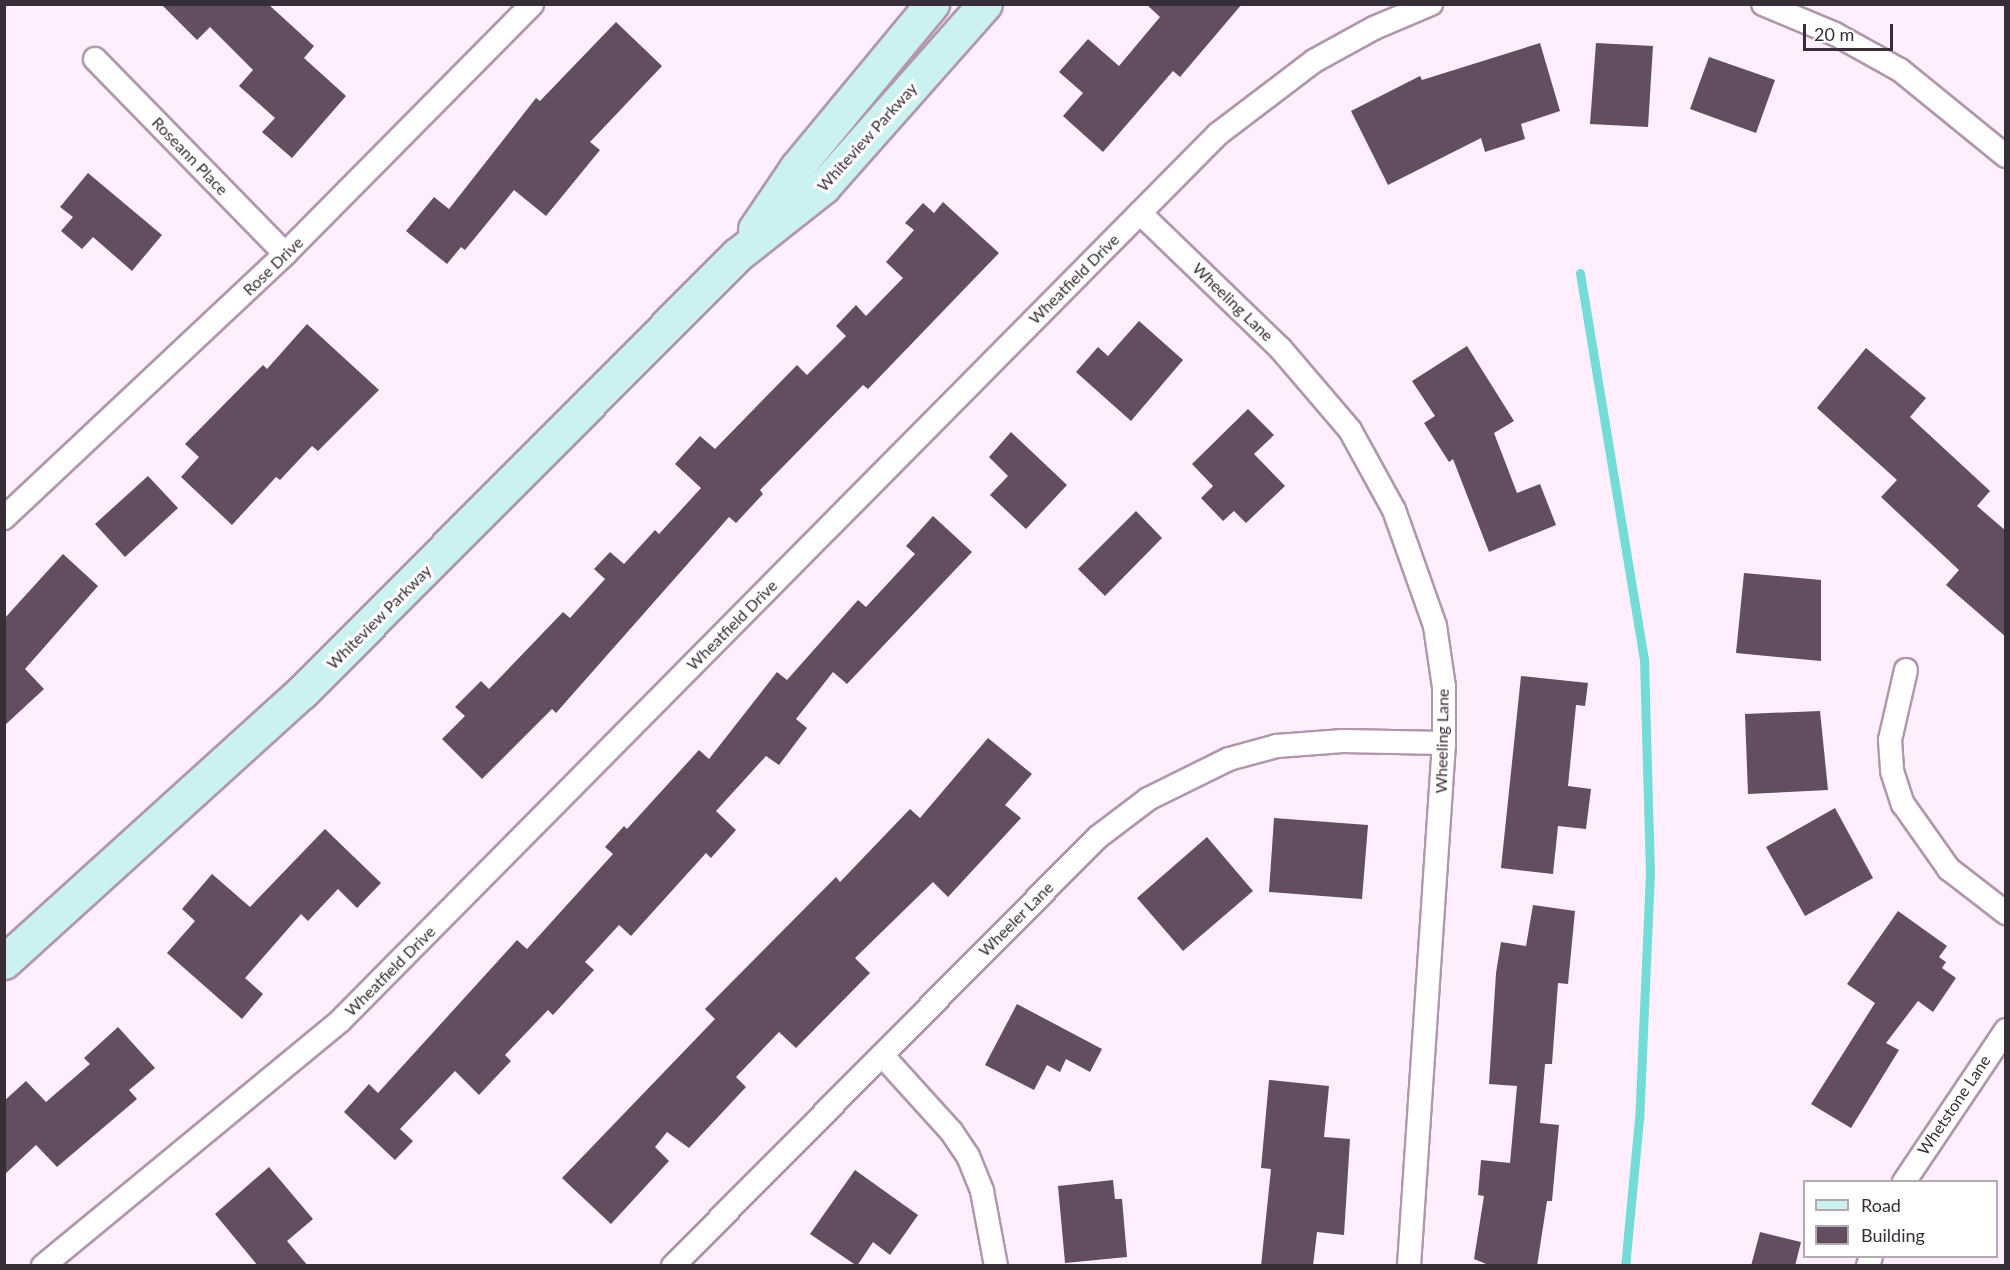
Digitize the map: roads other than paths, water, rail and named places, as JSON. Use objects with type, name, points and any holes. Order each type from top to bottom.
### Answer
[{"type":"street","name":"Rose Drive","points":[[4,518],[285,254],[532,4]]},
{"type":"street","name":"Whiteview Parkway","points":[[737,255],[797,167],[932,4]]},
{"type":"street","name":"Whiteview Parkway","points":[[4,962],[302,692],[737,255],[823,187],[985,4]]},
{"type":"street","name":"Wheatfield Drive","points":[[43,1266],[356,1005],[1218,134],[1278,84],[1374,28],[1431,4]]},
{"type":"street","points":[[1763,4],[1835,34],[1900,70],[2006,156]]},
{"type":"street","name":"Roseann Place","points":[[95,59],[285,254]]},
{"type":"street","name":"Wheeling Lane","points":[[1140,213],[1305,375],[1368,458],[1408,543],[1435,626],[1444,687],[1444,743],[1409,1266]]},
{"type":"street","points":[[1906,670],[1890,740],[1892,771],[1903,804],[1949,869],[2006,914]]},
{"type":"street","name":"Wheeler Lane","points":[[673,1266],[1098,837],[1173,783],[1229,759],[1277,746],[1343,741],[1444,743]]},
{"type":"street","name":"Whetstone Lane","points":[[1905,1180],[2006,1030]]},
{"type":"street","points":[[882,1055],[951,1131],[968,1156],[982,1191],[996,1266]]},
{"type":"waterway","points":[[1580,273],[1644,659],[1650,872],[1639,1119],[1625,1266]]}]
